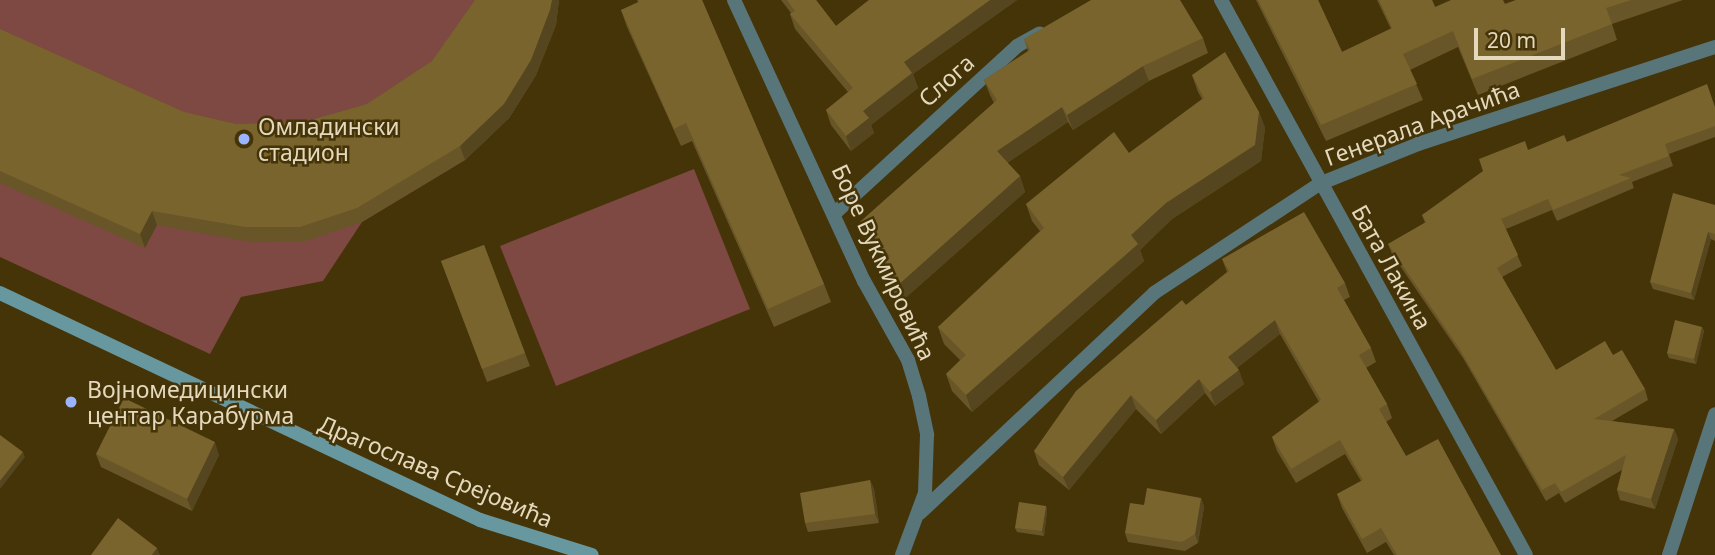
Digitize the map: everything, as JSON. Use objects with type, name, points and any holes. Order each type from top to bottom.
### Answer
[{"type":"main road","name":"Драгослава Срејовића","points":[[0,293],[480,520],[592,555]]},
{"type":"street","name":"Боре Вукмировића","points":[[734,0],[836,212],[919,396],[927,465],[920,513],[902,555]]},
{"type":"street","name":"Бата Лакина","points":[[1221,0],[1526,555]]},
{"type":"street","name":"Слога","points":[[836,212],[1017,46],[1059,22]]},
{"type":"street","name":"Генерала Арачића","points":[[920,513],[1154,293],[1320,184],[1418,144],[1715,47]]},
{"type":"street","points":[[1669,555],[1715,414]]},
{"type":"shaded area","name":"Омладински стадион","points":[[0,0],[559,0],[536,75],[509,118],[465,160],[362,222],[323,281],[241,297],[210,354],[0,257]]},
{"type":"shaded area","points":[[694,169],[750,309],[556,386],[500,246]]},
{"type":"building","points":[[475,0],[552,0],[531,60],[504,104],[460,146],[357,208],[300,227],[245,227],[152,211],[140,234],[0,171],[0,29],[184,112],[236,124],[304,122],[367,104],[432,61]]},
{"type":"building","points":[[638,0],[702,0],[824,284],[768,309],[686,123],[674,129],[621,10],[639,2]]},
{"type":"building","points":[[787,0],[816,0],[836,26],[869,0],[990,0],[904,62],[912,73],[863,111],[869,118],[846,136],[826,110],[853,88],[790,14],[795,11]]},
{"type":"building","points":[[1091,0],[1180,0],[1203,38],[1143,66],[1067,115],[1062,107],[997,151],[1020,176],[897,286],[879,266],[890,256],[860,222],[997,100],[984,80],[1030,50],[1024,39]]},
{"type":"building","points":[[1258,0],[1318,0],[1342,52],[1392,28],[1379,0],[1432,0],[1435,7],[1451,0],[1503,0],[1505,4],[1516,0],[1631,0],[1606,8],[1612,24],[1472,79],[1453,31],[1403,54],[1417,84],[1321,125]]},
{"type":"building","points":[[1225,52],[1259,112],[1255,145],[1166,203],[1131,235],[1138,244],[966,395],[946,374],[966,355],[938,327],[1044,228],[1026,204],[1114,132],[1129,153],[1204,98],[1192,75]]},
{"type":"building","points":[[1707,84],[1715,107],[1715,126],[1665,144],[1669,156],[1619,175],[1631,178],[1553,210],[1548,199],[1501,219],[1518,255],[1497,268],[1556,370],[1605,341],[1613,355],[1622,350],[1645,389],[1594,419],[1674,429],[1651,499],[1617,490],[1626,455],[1561,492],[1555,483],[1542,490],[1459,348],[1388,244],[1426,222],[1422,215],[1483,171],[1479,159],[1525,141],[1528,150],[1564,135],[1567,142]]},
{"type":"building","points":[[1673,193],[1715,205],[1715,234],[1708,232],[1691,293],[1650,282]]},
{"type":"building","points":[[1304,212],[1345,283],[1337,288],[1371,348],[1359,355],[1387,404],[1379,409],[1406,456],[1438,439],[1501,555],[1397,555],[1381,528],[1362,539],[1337,494],[1363,480],[1340,440],[1291,469],[1272,437],[1321,400],[1275,320],[1228,357],[1239,370],[1210,392],[1199,379],[1156,420],[1131,395],[1063,477],[1034,451],[1076,391],[1182,300],[1186,305],[1229,271],[1222,259]]},
{"type":"building","points":[[484,245],[525,353],[482,369],[441,261]]},
{"type":"building","points":[[1675,320],[1702,327],[1694,359],[1667,353]]},
{"type":"building","points":[[124,398],[215,442],[187,499],[96,454]]},
{"type":"building","points":[[0,435],[23,452],[0,481]]},
{"type":"building","points":[[870,480],[875,514],[805,523],[800,493]]},
{"type":"building","points":[[1147,488],[1201,498],[1195,534],[1182,542],[1125,533],[1130,503],[1144,505]]},
{"type":"building","points":[[1019,502],[1046,506],[1042,531],[1015,528]]},
{"type":"building","points":[[118,518],[157,548],[152,555],[91,555]]},
{"type":"place","name":"Омладински стадион","points":[[244,139]]},
{"type":"place","name":"Војномедицински центар Карабурма","points":[[71,402]]}]
